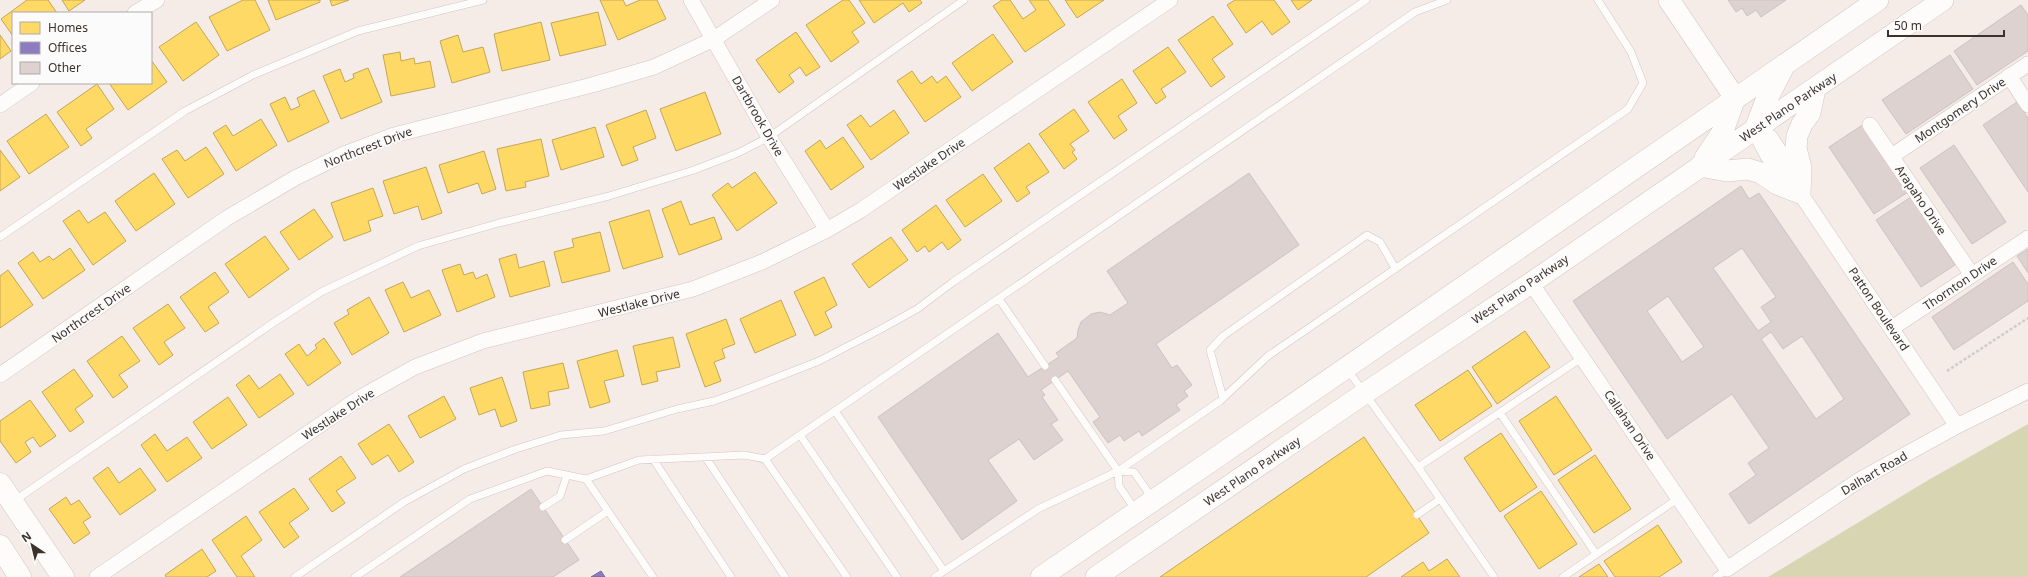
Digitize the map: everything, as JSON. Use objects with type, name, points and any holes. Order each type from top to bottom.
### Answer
[{"type":"main road","points":[[1669,0],[1735,98],[1789,106]]},
{"type":"main road","points":[[1041,577],[1878,0]]},
{"type":"main road","name":"West Plano Parkway","points":[[1096,577],[1365,393],[1531,283],[1943,0]]},
{"type":"main road","points":[[1704,119],[1728,121],[1756,129],[1766,103],[1786,63]]},
{"type":"main road","points":[[1735,98],[1728,121],[1700,166],[1727,171],[1748,169],[1760,173],[1777,184],[1800,193],[1801,168],[1796,148],[1797,136],[1802,124],[1810,113],[1815,89]]},
{"type":"main road","points":[[0,484],[63,577]]},
{"type":"main road","points":[[1145,505],[1168,528]]},
{"type":"main road","points":[[0,546],[20,577]]},
{"type":"street","points":[[136,12],[157,0]]},
{"type":"street","name":"Dartbrook Drive","points":[[691,0],[769,137],[827,230]]},
{"type":"street","name":"Northcrest Drive","points":[[0,376],[227,218],[296,178],[330,161],[394,135],[592,85],[654,67],[714,38],[772,0]]},
{"type":"street","name":"Westlake Drive","points":[[97,577],[361,397],[414,367],[483,341],[693,289],[762,262],[827,230],[862,210],[1170,0]]},
{"type":"street","name":"Montgomery Drive","points":[[1892,156],[2028,64]]},
{"type":"street","points":[[2009,76],[2028,106]]},
{"type":"street","points":[[0,105],[31,84]]},
{"type":"street","name":"Arapaho Drive","points":[[1870,124],[1972,275]]},
{"type":"street","name":"Patton Boulevard","points":[[1756,129],[1760,143],[1784,179],[1800,193],[1957,426]]},
{"type":"street","name":"Thornton Drive","points":[[1892,328],[2028,238]]},
{"type":"street","name":"Callahan Drive","points":[[1531,283],[1679,498],[1721,573]]},
{"type":"street","name":"Dalhart Road","points":[[1721,573],[1861,479],[1957,426],[2028,391]]},
{"type":"lane","points":[[0,237],[185,111],[253,75],[358,31],[483,0]]},
{"type":"lane","points":[[12,502],[273,323],[322,292],[418,246],[498,223],[609,196],[694,170],[738,153],[769,137],[964,0]]},
{"type":"lane","points":[[295,577],[404,502],[464,469],[516,449],[561,435],[604,431],[676,409],[714,401],[819,361],[881,330],[917,309],[953,282],[1366,0]]},
{"type":"lane","points":[[765,459],[1415,12],[1447,0]]},
{"type":"lane","points":[[935,577],[1038,509],[1118,471],[1223,398],[1268,356],[1628,109],[1643,83],[1632,52],[1598,0]]},
{"type":"lane","points":[[1223,398],[1210,350],[1223,336],[1367,235],[1380,242],[1395,268]]},
{"type":"lane","points":[[999,299],[1046,366]]},
{"type":"lane","points":[[1418,467],[1500,414],[1583,357]]},
{"type":"lane","points":[[1346,367],[1418,467],[1494,577]]},
{"type":"lane","points":[[1055,380],[1118,471],[1119,486],[1132,505],[1145,505],[1148,492],[1134,472],[1118,471]]},
{"type":"lane","points":[[835,411],[944,571]]},
{"type":"lane","points":[[1500,414],[1596,554]]},
{"type":"lane","points":[[800,435],[897,577]]},
{"type":"lane","points":[[355,577],[470,499],[547,471],[586,479],[639,460],[744,455],[765,459],[847,577]]},
{"type":"lane","points":[[706,458],[785,577]]},
{"type":"lane","points":[[653,459],[731,577]]},
{"type":"lane","points":[[543,507],[560,496],[567,475]]},
{"type":"lane","points":[[586,479],[653,577]]},
{"type":"lane","points":[[1563,577],[1679,498]]},
{"type":"lane","points":[[1417,515],[1440,499]]},
{"type":"lane","points":[[565,540],[608,511]]},
{"type":"path","points":[[1947,371],[2028,318]]},
{"type":"shaded area","points":[[2028,424],[2028,577],[1768,577],[1930,479]]},
{"type":"building: Homes","points":[[27,0],[48,0],[56,12],[12,12],[12,35],[1,19]]},
{"type":"building: Homes","points":[[62,0],[85,0],[69,11]]},
{"type":"building: Homes","points":[[243,0],[255,0],[270,30],[227,51],[209,17]]},
{"type":"building: Homes","points":[[268,0],[320,0],[320,2],[276,20]]},
{"type":"building: Homes","points":[[330,0],[349,0],[332,6]]},
{"type":"building: Homes","points":[[600,0],[623,0],[626,6],[640,0],[657,0],[666,19],[618,40]]},
{"type":"building: Homes","points":[[843,0],[849,0],[865,23],[852,32],[859,42],[831,62],[806,25]]},
{"type":"building: Homes","points":[[859,0],[920,0],[922,3],[909,12],[903,3],[874,23]]},
{"type":"building: Homes","points":[[1002,0],[1010,0],[1023,19],[1036,10],[1029,0],[1048,0],[1065,25],[1025,52],[993,6]]},
{"type":"building: Homes","points":[[1065,0],[1104,0],[1077,18]]},
{"type":"building: Homes","points":[[1235,0],[1274,0],[1290,22],[1272,35],[1262,21],[1246,33],[1227,5]]},
{"type":"building: Homes","points":[[1291,0],[1312,0],[1298,10]]},
{"type":"building: Homes","points":[[598,12],[606,45],[560,56],[551,23]]},
{"type":"building: Homes","points":[[1213,16],[1233,44],[1212,59],[1225,77],[1211,87],[1178,40]]},
{"type":"building: Homes","points":[[196,22],[219,55],[183,81],[159,47]]},
{"type":"building: Homes","points":[[541,22],[550,60],[502,71],[494,34]]},
{"type":"building: Homes","points":[[796,32],[820,67],[806,76],[800,67],[789,75],[794,82],[779,93],[756,60]]},
{"type":"building: Homes","points":[[993,34],[1013,62],[972,91],[952,63]]},
{"type":"building: Homes","points":[[0,35],[11,51],[0,59]]},
{"type":"building: Homes","points":[[458,35],[463,52],[483,47],[490,72],[452,83],[440,41]]},
{"type":"building: Homes","points":[[1168,47],[1186,72],[1161,89],[1166,97],[1156,104],[1133,71]]},
{"type":"building: Homes","points":[[400,52],[401,61],[414,58],[415,64],[430,61],[435,87],[391,96],[383,55]]},
{"type":"building: Homes","points":[[152,61],[167,82],[128,110],[110,84],[152,84]]},
{"type":"building: Homes","points":[[368,68],[382,102],[341,119],[323,76],[340,69],[345,82],[354,78],[353,74]]},
{"type":"building: Homes","points":[[912,71],[921,84],[932,76],[937,83],[946,76],[961,97],[925,122],[897,81]]},
{"type":"building: Homes","points":[[1122,79],[1137,103],[1118,116],[1127,130],[1114,139],[1088,102]]},
{"type":"building: Homes","points":[[97,84],[114,109],[86,129],[92,138],[81,146],[57,112]]},
{"type":"building: Homes","points":[[314,90],[329,122],[288,142],[270,104],[285,97],[291,110],[300,106],[297,98]]},
{"type":"building: Homes","points":[[705,92],[721,134],[676,151],[660,109]]},
{"type":"building: Homes","points":[[1074,109],[1089,131],[1070,144],[1075,150],[1072,152],[1077,159],[1064,169],[1039,134]]},
{"type":"building: Homes","points":[[646,110],[656,138],[633,147],[638,160],[622,166],[606,125]]},
{"type":"building: Homes","points":[[894,110],[909,133],[871,160],[847,125],[861,115],[870,127]]},
{"type":"building: Homes","points":[[46,114],[69,147],[29,174],[7,141]]},
{"type":"building: Homes","points":[[261,119],[277,145],[236,171],[213,133],[226,125],[233,136]]},
{"type":"building: Homes","points":[[595,127],[604,157],[561,170],[552,140]]},
{"type":"building: Homes","points":[[843,137],[864,167],[831,190],[805,151],[820,140],[826,149]]},
{"type":"building: Homes","points":[[541,139],[549,176],[525,182],[526,187],[506,191],[497,149]]},
{"type":"building: Homes","points":[[1029,143],[1049,172],[1026,187],[1030,193],[1017,202],[994,168]]},
{"type":"building: Homes","points":[[206,147],[224,174],[188,198],[162,159],[177,150],[185,161]]},
{"type":"building: Homes","points":[[0,150],[20,177],[0,191]]},
{"type":"building: Homes","points":[[484,151],[496,189],[482,194],[478,183],[448,193],[439,165]]},
{"type":"building: Homes","points":[[426,167],[442,213],[422,220],[418,206],[394,214],[383,181]]},
{"type":"building: Homes","points":[[755,172],[777,203],[737,231],[712,195],[728,183],[732,188]]},
{"type":"building: Homes","points":[[154,173],[175,204],[136,231],[115,201]]},
{"type":"building: Homes","points":[[983,174],[1002,201],[965,227],[946,200]]},
{"type":"building: Homes","points":[[373,188],[383,216],[368,221],[371,231],[344,241],[331,203]]},
{"type":"building: Homes","points":[[681,201],[690,225],[714,217],[722,239],[679,255],[662,209]]},
{"type":"building: Homes","points":[[936,205],[961,240],[948,250],[942,242],[929,252],[925,246],[917,252],[902,230]]},
{"type":"building: Homes","points":[[314,209],[333,237],[299,260],[280,232]]},
{"type":"building: Homes","points":[[79,210],[88,223],[105,212],[126,241],[93,265],[63,221]]},
{"type":"building: Homes","points":[[649,210],[663,257],[623,269],[609,222]]},
{"type":"building: Homes","points":[[600,232],[610,271],[562,283],[554,252],[574,247],[572,239]]},
{"type":"building: Homes","points":[[265,236],[289,269],[249,298],[225,264]]},
{"type":"building: Homes","points":[[891,237],[908,260],[869,288],[852,264]]},
{"type":"building: Homes","points":[[70,248],[85,270],[43,299],[18,263],[33,252],[40,262],[49,256],[53,260]]},
{"type":"building: Homes","points":[[516,254],[519,268],[544,261],[550,286],[510,297],[499,259]]},
{"type":"building: Homes","points":[[460,264],[464,275],[473,272],[476,279],[487,274],[495,297],[457,312],[442,270]]},
{"type":"building: Homes","points":[[8,270],[33,305],[0,328],[0,276]]},
{"type":"building: Homes","points":[[215,272],[229,292],[208,307],[219,323],[205,332],[180,297]]},
{"type":"building: Homes","points":[[824,277],[837,305],[825,312],[832,327],[815,336],[794,292]]},
{"type":"building: Homes","points":[[403,282],[411,298],[429,290],[441,315],[404,332],[385,290]]},
{"type":"building: Homes","points":[[369,297],[389,333],[352,355],[334,323],[349,314],[347,310]]},
{"type":"building: Homes","points":[[781,300],[796,335],[755,353],[740,319]]},
{"type":"building: Homes","points":[[168,304],[185,328],[164,342],[173,355],[159,365],[133,328]]},
{"type":"building: Homes","points":[[726,319],[735,344],[722,349],[725,358],[714,362],[721,381],[705,387],[686,334]]},
{"type":"building: Homes","points":[[1525,331],[1550,367],[1497,404],[1472,367]]},
{"type":"building: Homes","points":[[122,336],[140,361],[119,375],[128,387],[113,398],[87,361]]},
{"type":"building: Homes","points":[[673,337],[680,367],[656,372],[658,381],[642,385],[633,346]]},
{"type":"building: Homes","points":[[324,338],[341,363],[308,386],[285,354],[299,344],[307,356],[317,348],[315,345]]},
{"type":"building: Homes","points":[[617,350],[624,376],[604,381],[610,402],[590,408],[577,361]]},
{"type":"building: Homes","points":[[563,363],[569,388],[548,392],[550,405],[531,409],[523,372]]},
{"type":"building: Homes","points":[[74,369],[93,396],[75,409],[84,422],[70,432],[42,392]]},
{"type":"building: Homes","points":[[1468,370],[1492,406],[1440,441],[1415,405]]},
{"type":"building: Homes","points":[[280,374],[294,394],[259,418],[236,385],[249,375],[259,389]]},
{"type":"building: Homes","points":[[502,377],[517,421],[501,427],[495,409],[479,415],[470,388]]},
{"type":"building: Homes","points":[[444,396],[456,419],[420,438],[408,416]]},
{"type":"building: Homes","points":[[1556,396],[1592,450],[1554,475],[1519,421]]},
{"type":"building: Homes","points":[[228,397],[247,425],[212,449],[193,422]]},
{"type":"building: Homes","points":[[30,400],[56,436],[40,447],[33,437],[25,442],[31,452],[16,463],[0,441],[0,421]]},
{"type":"building: Homes","points":[[389,424],[414,462],[399,472],[388,455],[372,465],[358,444]]},
{"type":"building: Homes","points":[[1501,433],[1537,487],[1500,512],[1464,458]]},
{"type":"building: Homes","points":[[155,434],[167,451],[187,437],[202,458],[167,482],[141,445]]},
{"type":"building: Homes","points":[[1364,437],[1429,533],[1366,577],[1160,577]]},
{"type":"building: Homes","points":[[1595,455],[1631,509],[1594,533],[1558,480]]},
{"type":"building: Homes","points":[[341,456],[356,478],[336,491],[345,503],[332,512],[309,479]]},
{"type":"building: Homes","points":[[108,467],[119,483],[140,468],[156,490],[120,515],[93,478]]},
{"type":"building: Homes","points":[[294,488],[309,509],[289,523],[299,537],[284,548],[259,512]]},
{"type":"building: Homes","points":[[1541,491],[1577,544],[1539,569],[1504,516]]},
{"type":"building: Homes","points":[[66,497],[71,505],[79,500],[91,517],[83,522],[90,533],[74,544],[49,509]]},
{"type":"building: Homes","points":[[246,516],[262,540],[241,556],[255,577],[237,577],[212,540]]},
{"type":"building: Homes","points":[[1658,525],[1682,562],[1659,577],[1615,577],[1604,561]]},
{"type":"building: Homes","points":[[202,549],[216,571],[207,577],[166,577],[165,575]]},
{"type":"building: Homes","points":[[1447,559],[1460,577],[1401,577],[1423,562],[1429,571]]},
{"type":"building: Homes","points":[[1599,564],[1608,577],[1579,577]]},
{"type":"building: Offices","points":[[601,571],[605,577],[591,577]]},
{"type":"building: Other","points":[[1728,0],[1786,0],[1761,17],[1756,10],[1747,16],[1742,8],[1736,12]]},
{"type":"building: Other","points":[[2021,5],[2028,15],[2028,51],[1977,85],[1954,51]]},
{"type":"building: Other","points":[[1950,55],[1973,89],[1906,134],[1882,100]]},
{"type":"building: Other","points":[[2017,102],[2028,118],[2028,192],[1983,125]]},
{"type":"building: Other","points":[[1864,124],[1908,192],[1874,214],[1829,147]]},
{"type":"building: Other","points":[[1954,145],[2006,222],[1972,244],[1920,168]]},
{"type":"building: Other","points":[[1249,173],[1299,245],[1156,344],[1172,368],[1177,365],[1192,385],[1184,391],[1188,396],[1176,405],[1180,410],[1142,436],[1139,431],[1124,441],[1120,435],[1108,443],[1093,422],[1100,417],[1068,371],[1041,390],[1045,395],[1042,397],[1058,420],[1051,424],[1063,440],[1034,460],[1019,439],[988,460],[1017,501],[962,540],[878,417],[998,333],[1028,377],[1059,357],[1056,353],[1077,338],[1081,322],[1091,314],[1100,312],[1110,315],[1128,303],[1107,271]]},
{"type":"building: Other","points":[[1741,186],[1749,199],[1759,193],[1910,414],[1749,524],[1729,494],[1756,475],[1748,463],[1769,448],[1732,394],[1667,439],[1573,301]],"holes":[[[1742,248],[1776,297],[1761,307],[1771,322],[1758,331],[1713,268]],[[1668,296],[1704,347],[1682,362],[1647,311]],[[1771,332],[1783,349],[1802,336],[1844,399],[1816,419],[1761,339]]]},
{"type":"building: Other","points":[[1911,197],[1955,265],[1921,287],[1876,220]]},
{"type":"building: Other","points":[[2028,249],[2028,273],[2017,256]]},
{"type":"building: Other","points":[[2013,262],[2028,284],[2028,301],[1954,350],[1932,317]]},
{"type":"building: Other","points":[[531,489],[579,560],[553,577],[400,577]]}]
